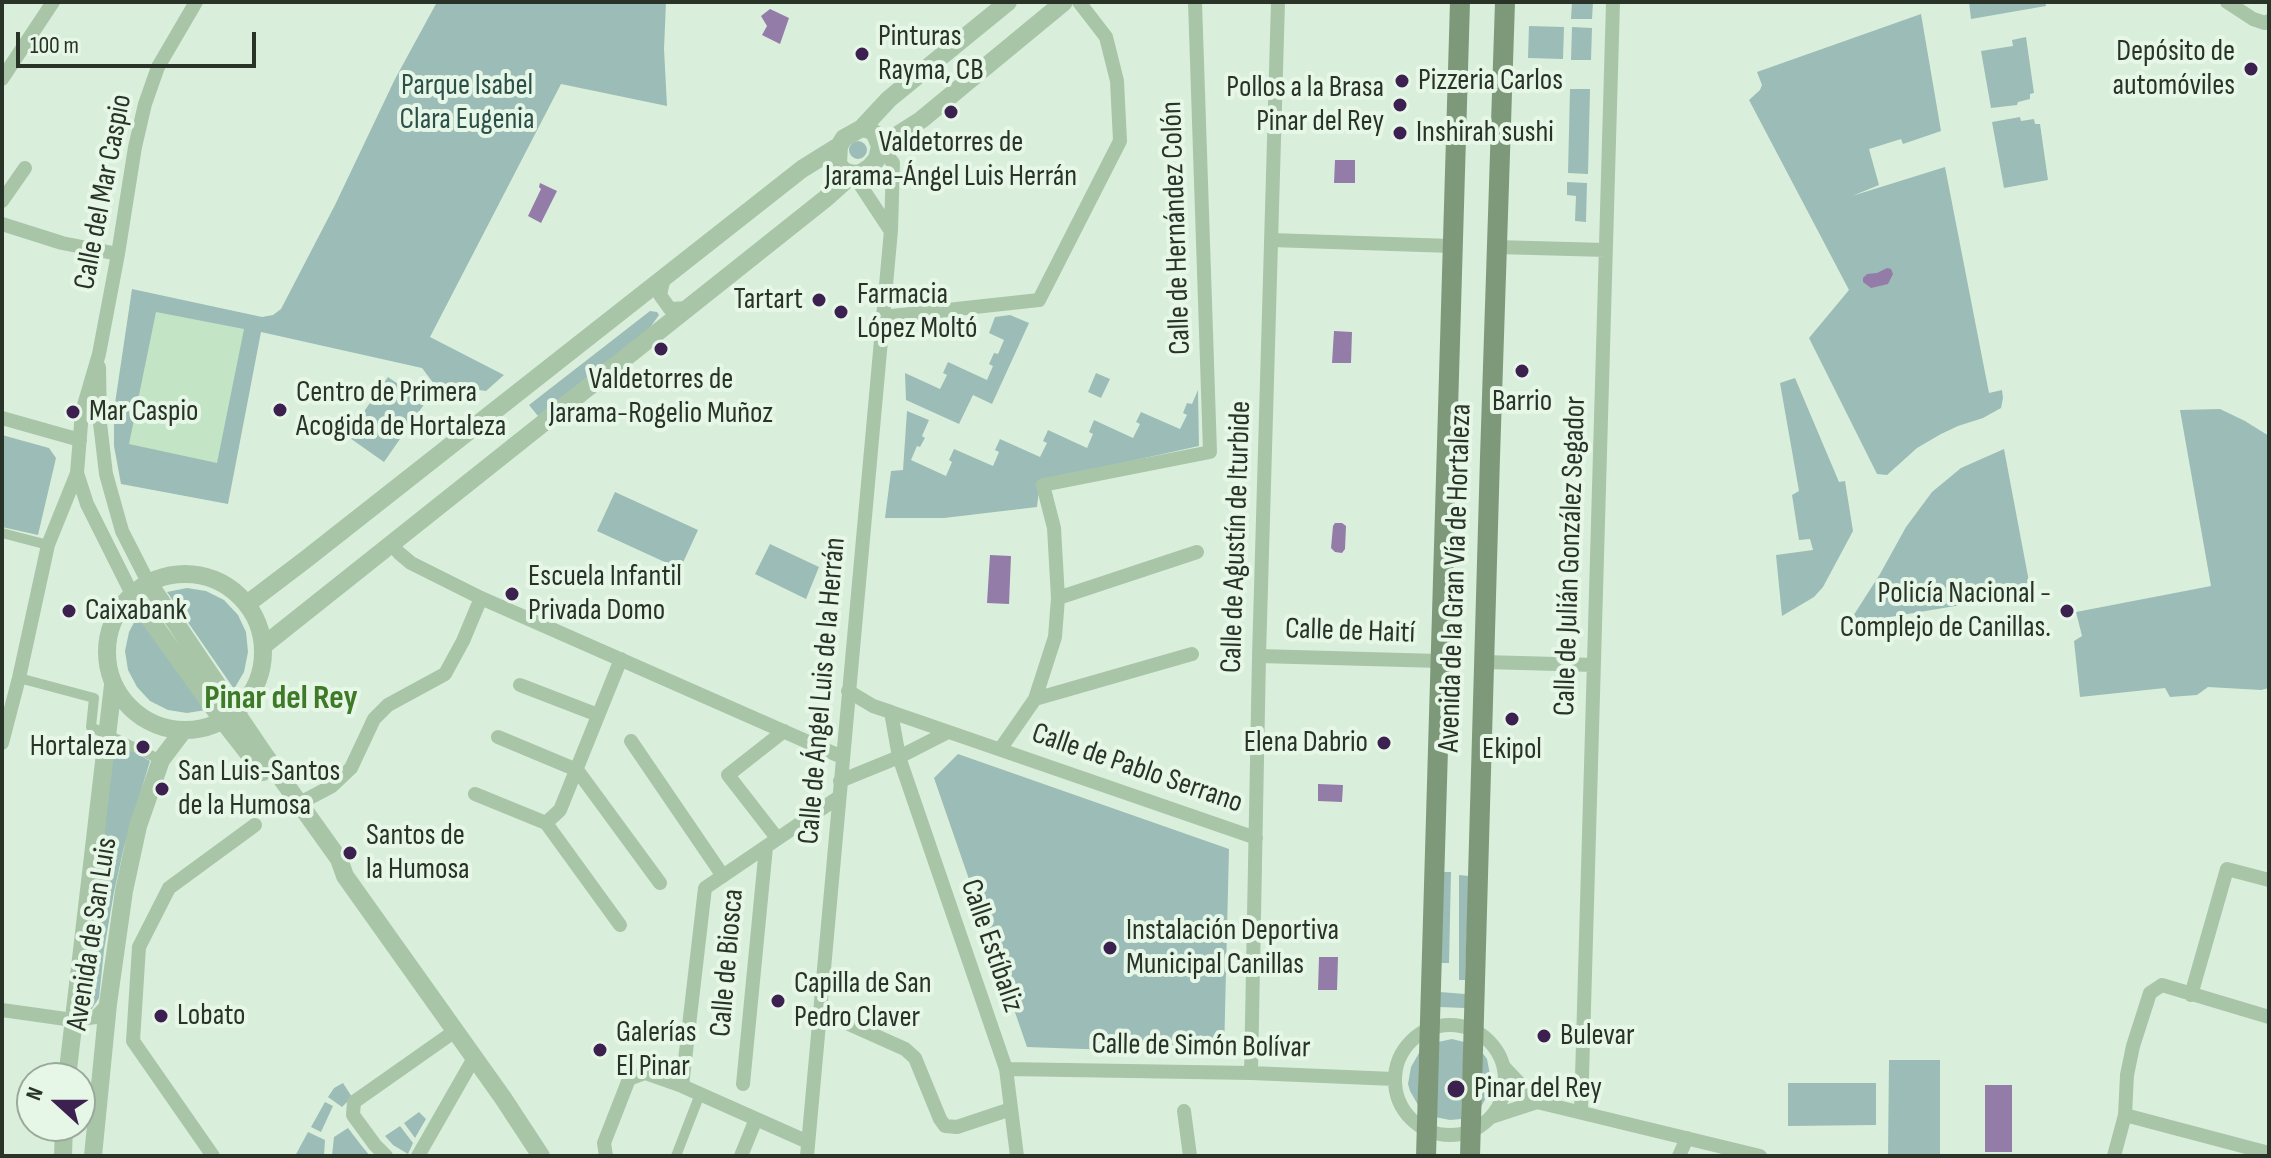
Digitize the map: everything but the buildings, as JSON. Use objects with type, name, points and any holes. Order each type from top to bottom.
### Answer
[{"type":"main road","name":"Avenida de la Gran Vía de Hortaleza","points":[[1426,1156],[1460,2]]},
{"type":"main road","name":"Avenida de la Gran Vía de Hortaleza","points":[[1470,1156],[1505,2]]},
{"type":"street","points":[[2,79],[53,2]]},
{"type":"street","name":"Calle del Mar Caspio","points":[[132,594],[87,504],[77,473],[82,412],[99,354],[145,104],[158,67],[196,2]]},
{"type":"street","points":[[247,604],[802,169],[862,128],[889,99],[1008,2]]},
{"type":"street","points":[[880,146],[921,120],[1064,2]]},
{"type":"street","points":[[883,317],[1039,300],[1120,141],[1117,81],[1106,37],[1079,2]]},
{"type":"street","name":"Calle de Hernández Colón","points":[[1195,2],[1210,452]]},
{"type":"street","name":"Calle de Agustín de Iturbide","points":[[1251,1073],[1259,656],[1278,2]]},
{"type":"street","name":"Calle de Julián González Segador","points":[[1581,1112],[1613,2]]},
{"type":"street","points":[[2227,2],[2253,19],[2265,23],[2269,21]]},
{"type":"street","points":[[839,146],[838,164],[844,171],[861,173],[870,167],[877,159],[880,146],[875,134],[862,128]]},
{"type":"street","name":"Calle de Ángel Luis de la Herrán","points":[[807,1149],[891,230],[893,163],[880,146]]},
{"type":"street","points":[[2,201],[25,168]]},
{"type":"street","points":[[853,174],[891,230]]},
{"type":"street","points":[[263,646],[853,174]]},
{"type":"street","points":[[2,224],[62,243],[118,254]]},
{"type":"street","points":[[1271,240],[1452,246]]},
{"type":"street","points":[[1496,247],[1606,250]]},
{"type":"street","points":[[664,277],[660,295],[670,309],[688,308]]},
{"type":"street","name":"Calle del Mar Caspio","points":[[99,354],[100,423],[106,474],[122,531],[148,582]]},
{"type":"street","points":[[2,418],[80,440]]},
{"type":"street","name":"Calle de Pablo Serrano","points":[[1001,748],[1035,699],[1055,637],[1058,598],[1054,528],[1043,485],[1210,452]]},
{"type":"street","points":[[2,743],[7,703],[19,678],[48,545],[77,473]]},
{"type":"street","points":[[2,533],[48,545]]},
{"type":"street","points":[[392,544],[411,563],[481,598],[842,757]]},
{"type":"street","points":[[1058,598],[1197,552]]},
{"type":"street","points":[[113,685],[122,700],[141,717],[165,728],[183,731],[203,728],[230,716],[252,692],[261,670],[263,646],[258,624],[247,604],[231,588],[212,578],[190,573],[168,575],[148,582],[132,594],[230,716],[300,803],[339,859],[345,876],[474,1058],[533,1152]]},
{"type":"street","points":[[148,582],[255,761],[330,866],[345,876]]},
{"type":"street","name":"Avenida de San Luis","points":[[69,1062],[113,685],[106,653],[112,620],[132,594]]},
{"type":"street","points":[[300,803],[332,786],[351,768],[374,719],[388,705],[445,674],[481,598]]},
{"type":"street","name":"Calle de Pablo Serrano","points":[[1035,699],[1192,654]]},
{"type":"street","name":"Calle de Haití","points":[[1259,656],[1440,661]]},
{"type":"street","points":[[546,823],[560,810],[621,659]]},
{"type":"street","points":[[1484,662],[1594,665]]},
{"type":"street","points":[[19,678],[94,698],[91,727],[161,760]]},
{"type":"street","points":[[520,685],[598,715]]},
{"type":"street","name":"Calle de Pablo Serrano","points":[[848,691],[873,706],[1256,838]]},
{"type":"street","name":"Calle Estíbaliz","points":[[891,712],[899,757],[1006,1069],[1017,1156]]},
{"type":"street","name":"Avenida de San Luis","points":[[93,1156],[108,1004],[124,891],[138,826],[161,760],[183,731]]},
{"type":"street","points":[[772,842],[728,775],[784,731]]},
{"type":"street","points":[[840,781],[899,757],[948,732]]},
{"type":"street","points":[[498,737],[577,770],[660,883]]},
{"type":"street","name":"Calle de Biosca","points":[[631,741],[723,876]]},
{"type":"street","points":[[475,794],[546,823],[620,925]]},
{"type":"street","name":"Calle de Biosca","points":[[682,1086],[705,888],[839,797]]},
{"type":"street","points":[[213,1156],[133,1041],[139,947],[169,888],[255,825]]},
{"type":"street","name":"Calle de Biosca","points":[[743,1084],[772,842]]},
{"type":"street","points":[[2191,995],[2227,869],[2269,880]]},
{"type":"street","points":[[119,924],[145,936]]},
{"type":"street","points":[[2114,1156],[2125,1115],[2127,1075],[2133,1046],[2150,993],[2162,985],[2269,1017]]},
{"type":"street","points":[[2,1010],[73,1020],[96,1017],[108,1004]]},
{"type":"street","points":[[820,1011],[905,1049],[915,1058],[945,1126],[957,1127],[1011,1109]]},
{"type":"street","points":[[1505,1068],[1503,1099],[1491,1117],[1483,1126],[1458,1135],[1426,1130],[1414,1122],[1400,1105],[1394,1079],[1396,1062],[1413,1038],[1441,1025],[1459,1026],[1473,1030],[1493,1047],[1505,1068],[1537,1102]]},
{"type":"street","points":[[386,1156],[353,1115],[354,1102],[455,1031]]},
{"type":"street","points":[[418,1156],[474,1058]]},
{"type":"street","name":"Calle de Simón Bolívar","points":[[1006,1069],[1394,1079]]},
{"type":"street","points":[[606,1156],[604,1143],[629,1079],[645,1073],[756,1119],[807,1149]]},
{"type":"street","points":[[676,1156],[700,1094]]},
{"type":"street","points":[[1491,1117],[1537,1102],[1760,1156]]},
{"type":"street","points":[[1184,1111],[1190,1156]]},
{"type":"street","points":[[2125,1115],[2269,1153]]},
{"type":"street","points":[[741,1156],[756,1119]]},
{"type":"street","points":[[1679,1156],[1687,1138]]},
{"type":"green space","name":"Parque Isabel Clara Eugenia","points":[[437,2],[666,2],[664,49],[667,106],[561,84],[430,337],[504,375],[486,391],[464,388],[447,401],[422,368],[261,332],[228,504],[121,484],[114,446],[114,410],[132,289],[262,317],[273,315],[281,309],[395,79]]},
{"type":"green space","points":[[1572,2],[1593,2],[1592,19],[1571,19]]},
{"type":"green space","points":[[1969,2],[2045,2],[2046,6],[1971,19]]},
{"type":"green space","points":[[1921,14],[1941,131],[1903,144],[1901,139],[1869,149],[1879,185],[1852,196],[1945,167],[1989,393],[2002,390],[2003,398],[2001,408],[1917,448],[1887,475],[1877,474],[1809,338],[1849,290],[1749,100],[1762,85],[1757,72]]},
{"type":"green space","points":[[1529,26],[1564,27],[1563,59],[1528,58]]},
{"type":"green space","points":[[1572,27],[1592,28],[1591,60],[1571,60]]},
{"type":"green space","points":[[2026,37],[2034,93],[2030,94],[2030,99],[2017,105],[1991,108],[1981,51],[2013,46],[2012,40]]},
{"type":"green space","points":[[1570,89],[1590,89],[1588,174],[1568,173]]},
{"type":"green space","points":[[2020,117],[2021,121],[2034,119],[2035,124],[2040,124],[2048,180],[2004,188],[1992,122]]},
{"type":"green space","points":[[858,141],[867,150],[858,159],[849,150]]},
{"type":"green space","points":[[1567,182],[1587,183],[1586,222],[1575,221],[1576,196],[1567,195]]},
{"type":"green space","points":[[650,311],[659,315],[649,329],[538,416],[529,405]]},
{"type":"green space","points":[[1010,315],[1029,323],[992,404],[973,395],[959,424],[906,400],[905,373],[940,389],[947,375],[943,373],[948,362],[987,380],[993,366],[989,364],[1004,340],[989,333],[995,317]]},
{"type":"green space","points":[[1096,373],[1110,379],[1101,398],[1088,392]]},
{"type":"green space","points":[[388,377],[425,403],[384,462],[347,436]]},
{"type":"green space","points":[[1795,378],[1839,482],[1845,481],[1853,531],[1823,587],[1814,597],[1782,616],[1776,555],[1813,550],[1810,539],[1799,540],[1792,495],[1799,491],[1780,383]]},
{"type":"green space","points":[[1198,390],[1199,446],[1040,481],[1037,507],[944,518],[885,518],[891,471],[903,470],[907,411],[929,420],[922,436],[925,438],[920,447],[917,446],[911,460],[946,476],[954,449],[993,466],[1000,439],[1040,457],[1047,443],[1043,441],[1048,430],[1087,448],[1093,434],[1089,432],[1094,420],[1133,438],[1140,424],[1136,422],[1141,412],[1180,429],[1187,415],[1183,413],[1187,403],[1192,404]]},
{"type":"green space","points":[[2220,409],[2269,436],[2269,688],[2208,687],[2197,695],[2170,697],[2165,688],[2080,697],[2074,641],[2082,636],[2076,612],[2211,586],[2180,410]]},
{"type":"green space","points":[[2,435],[49,448],[56,458],[38,535],[2,527]]},
{"type":"green space","points":[[2004,449],[2030,587],[2027,594],[1848,624],[1906,527],[1932,492],[1961,468]]},
{"type":"green space","points":[[615,492],[698,530],[680,569],[597,531]]},
{"type":"green space","points":[[770,544],[819,567],[806,599],[755,574]]},
{"type":"green space","points":[[187,588],[206,591],[224,600],[238,615],[246,632],[248,652],[244,672],[234,689],[167,592]]},
{"type":"green space","points":[[138,615],[206,710],[187,713],[168,710],[150,701],[137,687],[128,670],[125,651],[129,632]]},
{"type":"green space","points":[[113,740],[150,761],[124,847],[104,950],[99,998],[91,1010],[82,1008]]},
{"type":"green space","name":"Instalación Deportiva Municipal Canillas","points":[[958,754],[1229,849],[1224,1054],[1027,1047],[934,778]]},
{"type":"green space","points":[[1442,872],[1451,872],[1449,963],[1440,963]]},
{"type":"green space","points":[[1459,875],[1469,876],[1465,980],[1459,980]]},
{"type":"green space","points":[[1440,992],[1465,994],[1465,1008],[1439,1007]]},
{"type":"green space","points":[[1452,1039],[1464,1042],[1461,1119],[1450,1120],[1435,1117],[1438,1042]]},
{"type":"green space","points":[[1481,1051],[1487,1059],[1491,1080],[1479,1110]]},
{"type":"green space","points":[[1419,1053],[1418,1105],[1408,1084],[1411,1067]]},
{"type":"green space","points":[[1889,1060],[1940,1060],[1940,1156],[1888,1156]]},
{"type":"green space","points":[[343,1083],[352,1097],[342,1107],[328,1097],[334,1088]]},
{"type":"green space","points":[[1788,1083],[1876,1083],[1876,1125],[1788,1126]]},
{"type":"green space","points":[[325,1102],[333,1106],[321,1132],[311,1127]]},
{"type":"green space","points":[[419,1112],[426,1119],[415,1138],[404,1123]]},
{"type":"green space","points":[[400,1126],[413,1143],[408,1154],[385,1136]]},
{"type":"green space","points":[[348,1128],[370,1156],[332,1156],[334,1137]]},
{"type":"green space","points":[[308,1132],[325,1140],[324,1156],[295,1156]]},
{"type":"shaded area","points":[[770,9],[789,18],[780,44],[762,35],[767,26],[761,16]]},
{"type":"shaded area","points":[[1335,160],[1355,160],[1355,183],[1334,183]]},
{"type":"shaded area","points":[[540,183],[557,191],[541,223],[528,216],[541,189]]},
{"type":"shaded area","points":[[1887,268],[1893,274],[1888,284],[1871,288],[1863,282],[1867,274]]},
{"type":"shaded area","points":[[156,312],[244,329],[217,463],[129,444]]},
{"type":"shaded area","points":[[1334,331],[1352,332],[1351,363],[1332,363]]},
{"type":"shaded area","points":[[1335,523],[1346,526],[1342,553],[1331,548]]},
{"type":"shaded area","points":[[990,555],[1011,556],[1009,604],[987,603]]},
{"type":"shaded area","points":[[1318,784],[1343,785],[1342,802],[1318,801]]},
{"type":"shaded area","points":[[1319,957],[1338,957],[1337,990],[1318,990]]},
{"type":"shaded area","points":[[1985,1085],[2012,1085],[2012,1152],[1985,1152]]},
{"type":"place","name":"Pinturas Rayma, CB","points":[[862,54]]},
{"type":"place","name":"Depósito de automóviles","points":[[2251,69]]},
{"type":"place","name":"Pizzeria Carlos","points":[[1402,81]]},
{"type":"place","name":"Pollos a la Brasa Pinar del Rey","points":[[1400,105]]},
{"type":"place","name":"Valdetorres de Jarama-Ángel Luis Herrán","points":[[951,112]]},
{"type":"place","name":"Inshirah sushi","points":[[1400,133]]},
{"type":"place","name":"Tartart","points":[[819,300]]},
{"type":"place","name":"Farmacia López Moltó","points":[[841,312]]},
{"type":"place","name":"Valdetorres de Jarama-Rogelio Muñoz","points":[[661,349]]},
{"type":"place","name":"Barrio","points":[[1522,371]]},
{"type":"place","name":"Centro de Primera Acogida de Hortaleza","points":[[280,410]]},
{"type":"place","name":"Mar Caspio","points":[[73,412]]},
{"type":"place","name":"Escuela Infantil Privada Domo","points":[[512,594]]},
{"type":"place","name":"Caixabank","points":[[69,611]]},
{"type":"place","name":"Policía Nacional - Complejo de Canillas.","points":[[2067,611]]},
{"type":"place","name":"Ekipol","points":[[1512,719]]},
{"type":"place","name":"Elena Dabrio","points":[[1384,743]]},
{"type":"place","name":"Hortaleza","points":[[143,747]]},
{"type":"place","name":"San Luis-Santos de la Humosa","points":[[162,789]]},
{"type":"place","name":"Santos de la Humosa","points":[[350,853]]},
{"type":"place","name":"Instalación Deportiva Municipal Canillas","points":[[1110,948]]},
{"type":"place","name":"Capilla de San Pedro Claver","points":[[778,1001]]},
{"type":"place","name":"Lobato","points":[[161,1016]]},
{"type":"place","name":"Bulevar","points":[[1544,1036]]},
{"type":"place","name":"Galerías El Pinar","points":[[600,1050]]},
{"type":"place","name":"Pinar del Rey","points":[[1456,1089]]},
{"type":"district","name":"Pinar del Rey","points":[[281,699]]}]
